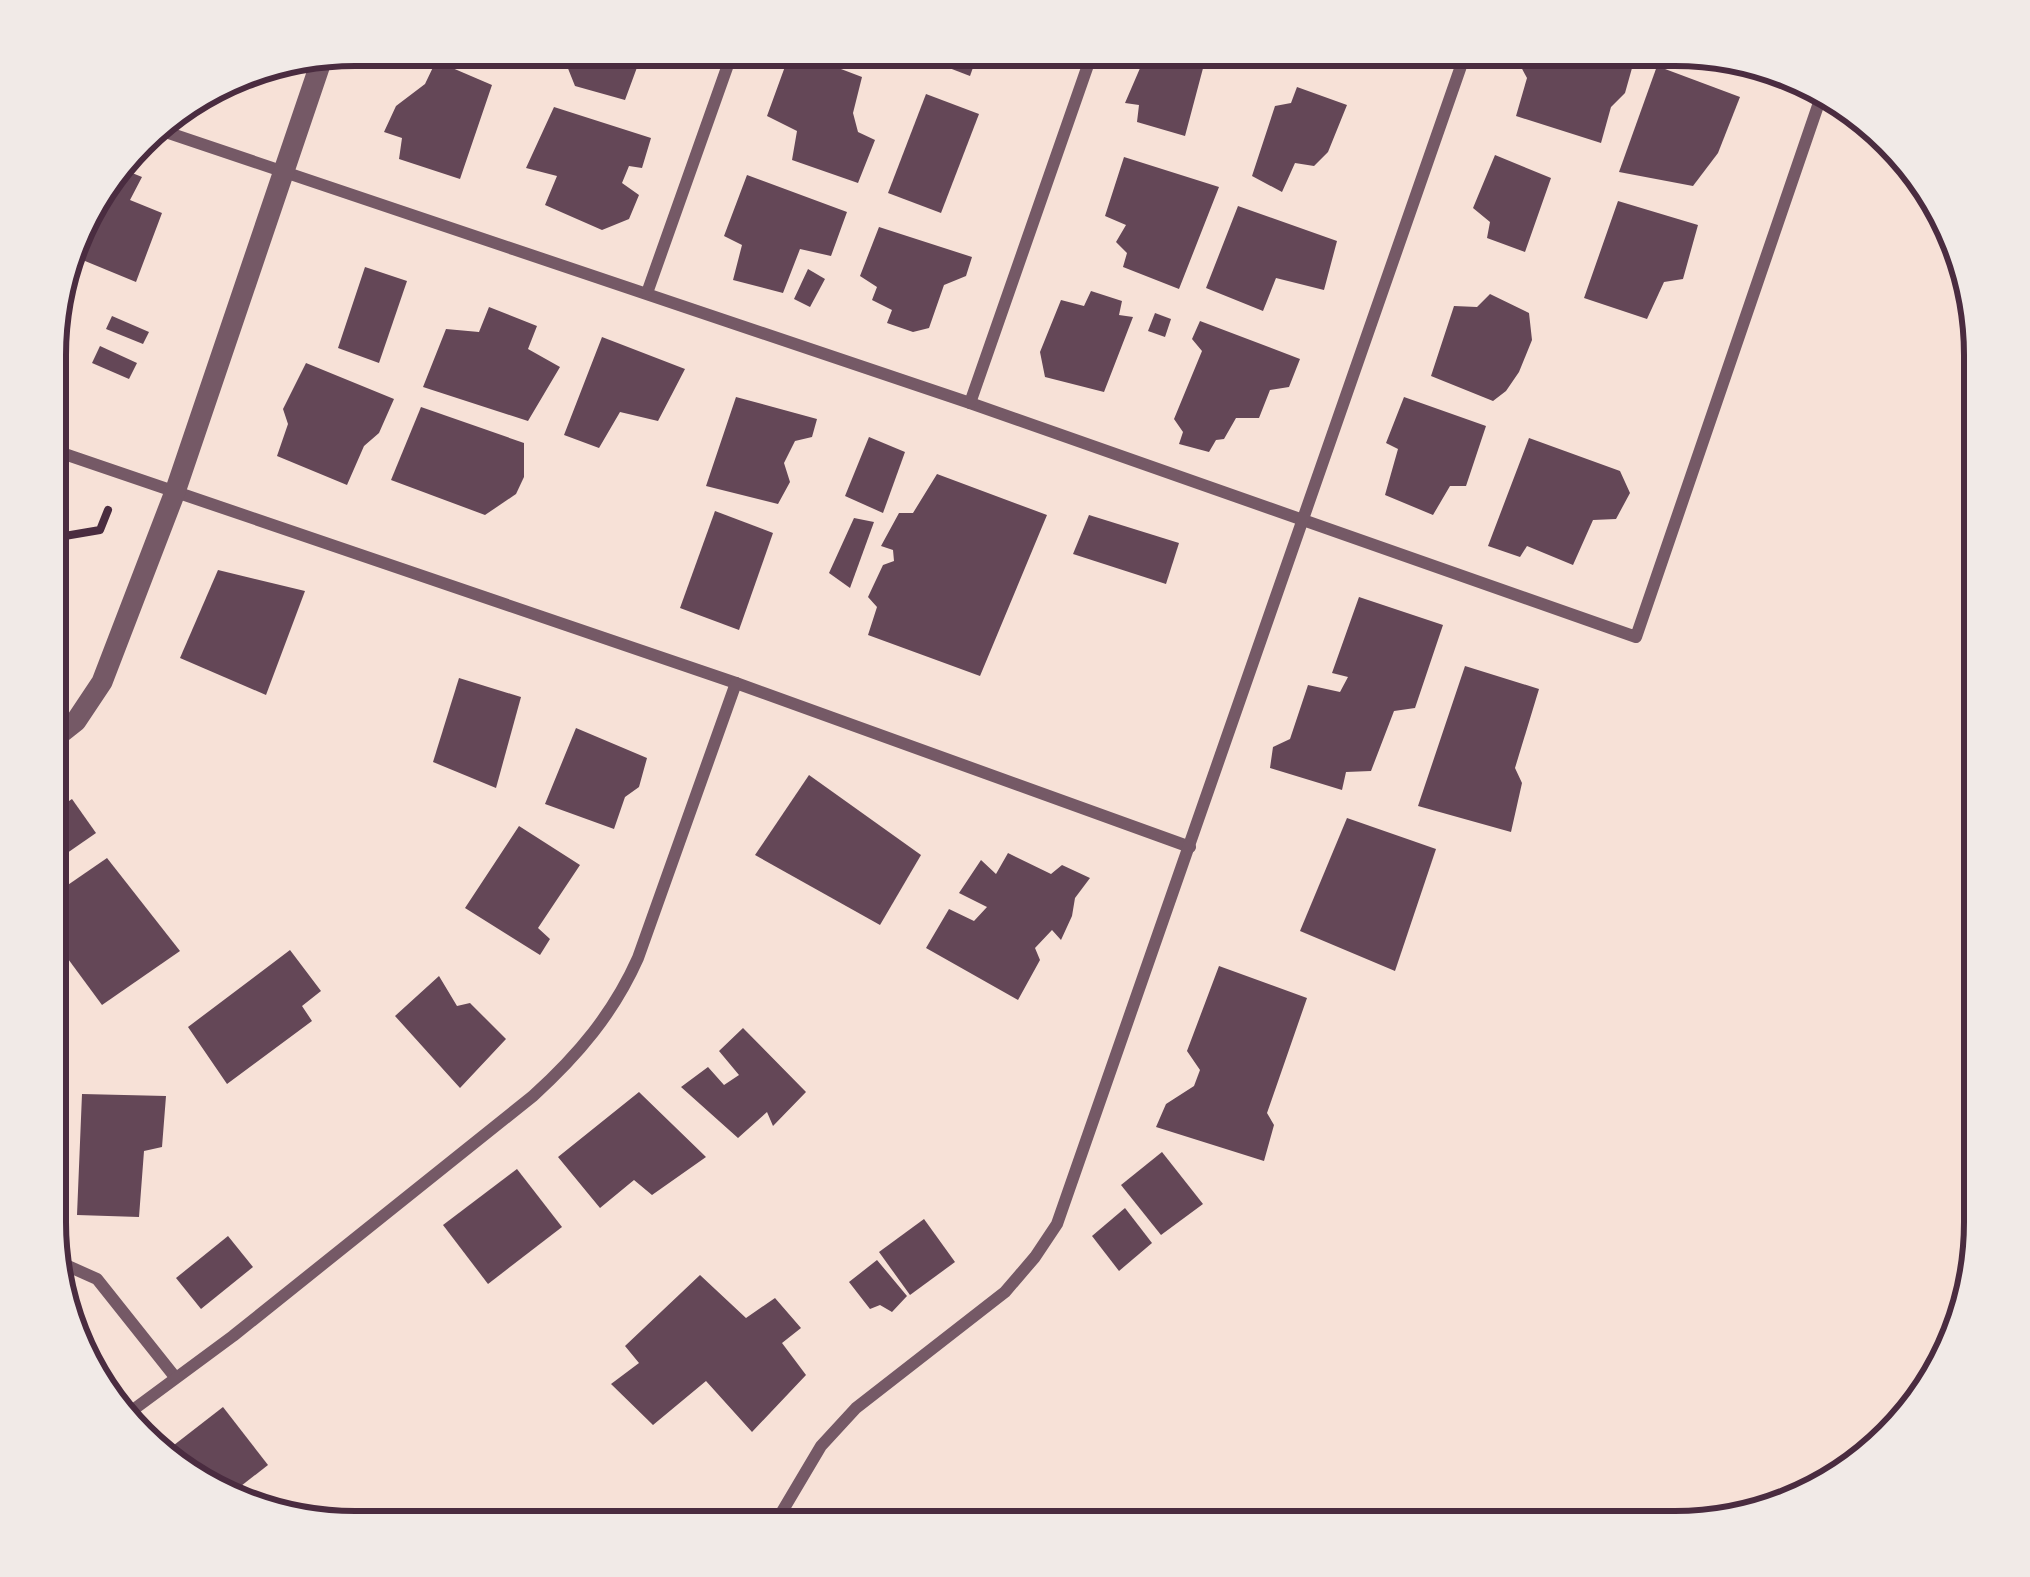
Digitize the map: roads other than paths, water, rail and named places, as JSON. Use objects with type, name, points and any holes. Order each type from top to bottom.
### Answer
[{"type":"street","points":[[647,293],[727,67]]},
{"type":"street","points":[[970,403],[1087,67]]},
{"type":"street","points":[[783,1510],[821,1446],[856,1408],[1005,1292],[1057,1224],[1461,67]]},
{"type":"street","points":[[66,729],[102,682],[175,492],[318,69]]},
{"type":"street","points":[[170,134],[970,403],[1636,637],[1818,105]]},
{"type":"street","points":[[66,455],[736,682],[1190,848]]},
{"type":"street","points":[[135,1408],[252,1321],[576,1057],[625,989],[736,682]]},
{"type":"street","points":[[71,1268],[97,1280],[175,1377]]}]
